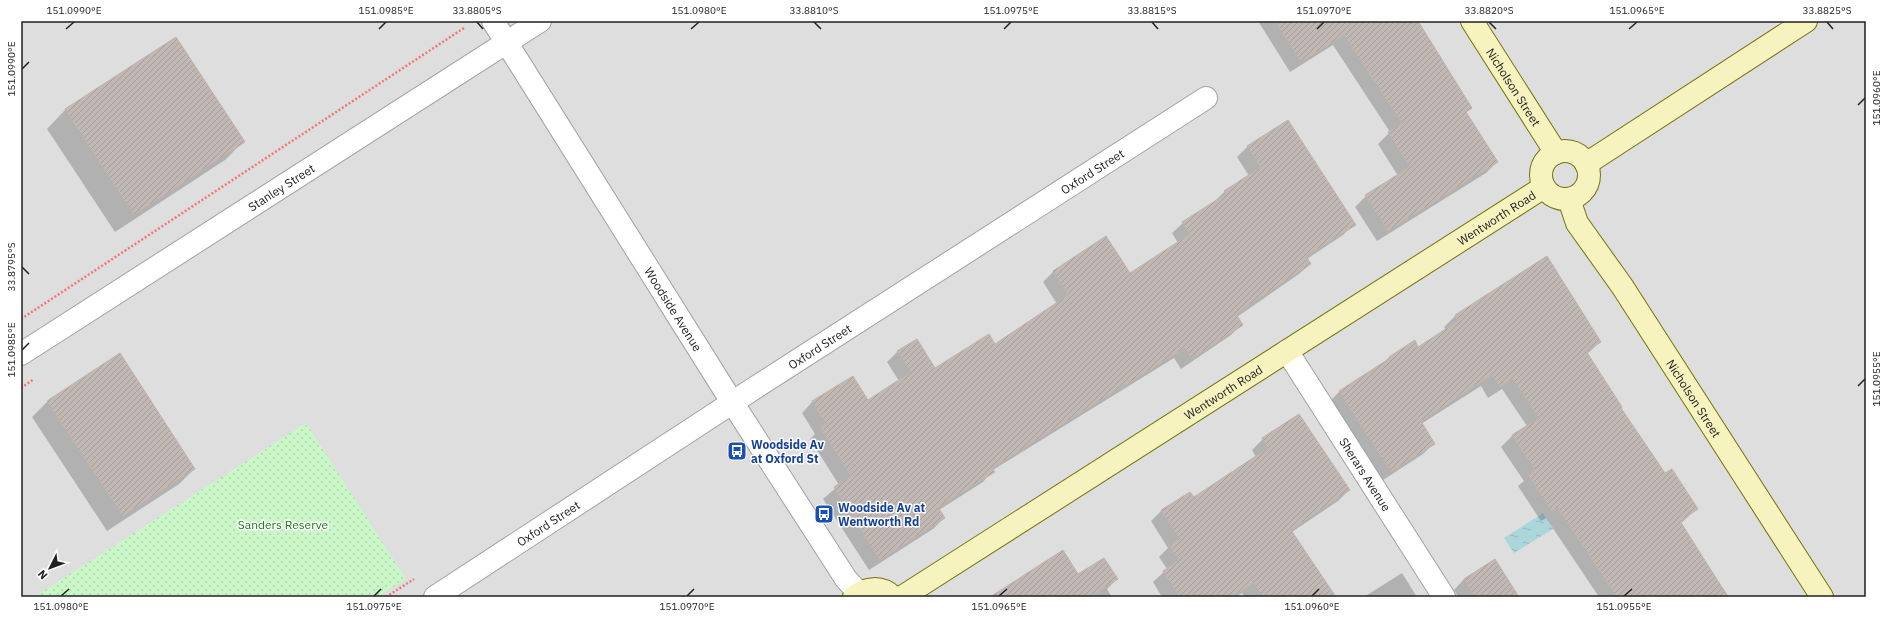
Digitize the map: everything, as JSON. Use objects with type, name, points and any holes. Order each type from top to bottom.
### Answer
[{"type":"street","name":"Woodside Avenue","points":[[493,21],[732,402],[856,595]]},
{"type":"street","name":"Stanley Street","points":[[21,354],[540,21]]},
{"type":"street","name":"Nicholson Street","points":[[1472,21],[1556,153]]},
{"type":"street","points":[[1586,164],[1806,21]]},
{"type":"street","name":"Oxford Street","points":[[435,597],[732,402],[1206,98]]},
{"type":"street","points":[[1556,153],[1574,153],[1586,164],[1588,182],[1584,190],[1578,196],[1569,199],[1555,197],[1544,187],[1541,179],[1544,163],[1549,157],[1556,153]]},
{"type":"street","name":"Wentworth Road","points":[[902,597],[1544,187]]},
{"type":"street","name":"Nicholson Street","points":[[1569,199],[1577,223],[1622,286],[1822,597]]},
{"type":"street","name":"Sherars Avenue","points":[[1287,352],[1444,597]]},
{"type":"street","points":[[856,595],[875,589],[883,590],[894,597]]},
{"type":"path","points":[[21,319],[464,28]]},
{"type":"shaded area","points":[[21,21],[1866,21],[1866,597],[21,597]]},
{"type":"green space","name":"Sanders Reserve","points":[[306,423],[406,579],[377,597],[34,597]]},
{"type":"water","points":[[1543,513],[1553,529],[1514,553],[1504,538]]},
{"type":"building","points":[[1275,21],[1418,21],[1472,108],[1466,112],[1498,162],[1388,231],[1365,195],[1410,167],[1388,132],[1402,123],[1344,35],[1301,62]]},
{"type":"building","points":[[176,37],[245,142],[134,215],[65,109]]},
{"type":"building","points":[[1288,120],[1356,225],[1306,256],[1311,264],[1236,314],[1243,325],[1192,359],[1185,348],[992,468],[995,472],[938,507],[945,518],[880,560],[834,487],[851,476],[820,427],[826,424],[812,401],[853,376],[868,400],[911,372],[897,351],[917,339],[935,368],[989,334],[995,344],[1068,295],[1053,271],[1106,236],[1130,273],[1190,234],[1182,222],[1226,194],[1224,191],[1261,167],[1247,146]]},
{"type":"building","points":[[1547,256],[1601,342],[1586,351],[1622,407],[1621,408],[1665,473],[1672,469],[1698,509],[1680,521],[1728,597],[1617,597],[1558,508],[1552,511],[1528,475],[1535,470],[1512,435],[1539,418],[1513,379],[1500,387],[1492,375],[1421,421],[1435,444],[1391,472],[1339,391],[1415,340],[1418,347],[1458,321],[1455,315]]},
{"type":"building","points":[[120,353],[195,469],[123,516],[47,401]]},
{"type":"building","points":[[1299,414],[1350,490],[1291,530],[1336,597],[1263,597],[1254,583],[1231,597],[1180,597],[1163,571],[1179,560],[1169,545],[1180,539],[1161,510],[1190,492],[1194,497],[1268,448],[1262,438]]},
{"type":"building","points":[[1063,550],[1078,574],[1104,558],[1118,579],[1092,596],[1093,597],[990,597]]},
{"type":"building","points":[[1495,559],[1519,597],[1475,597],[1464,579]]},
{"type":"place","name":"Woodside Av at Oxford St","points":[[737,451]]},
{"type":"place","name":"Woodside Av at Wentworth Rd","points":[[824,514]]}]
